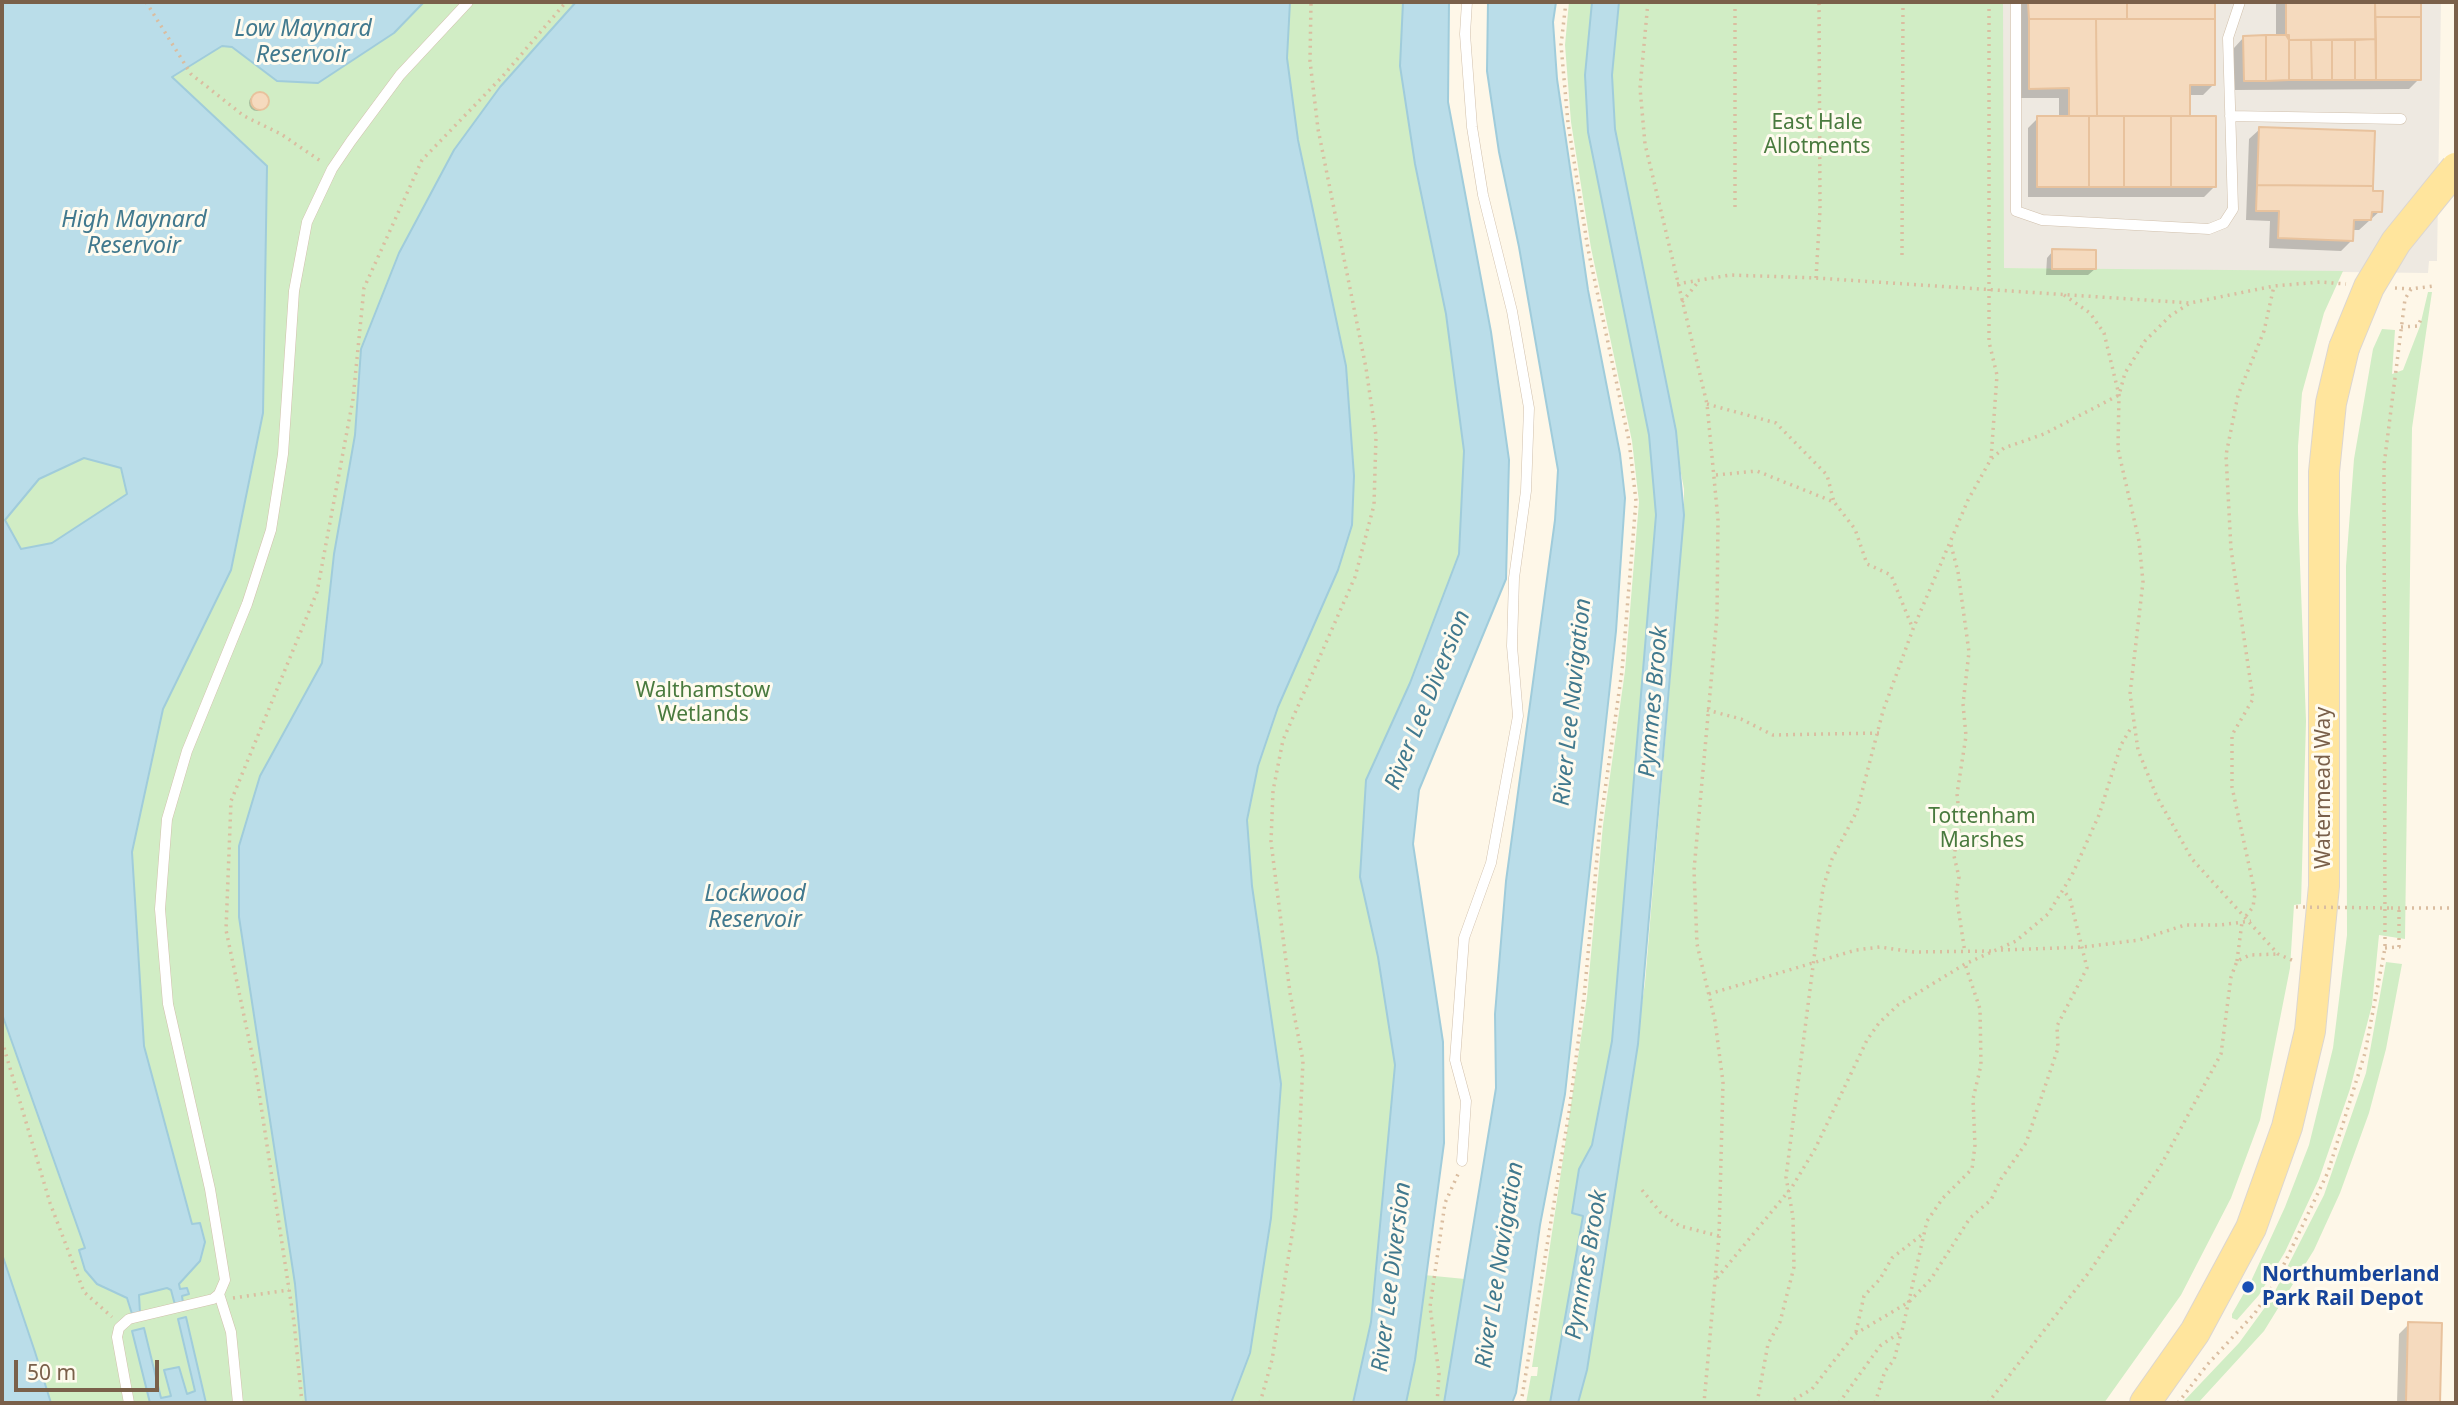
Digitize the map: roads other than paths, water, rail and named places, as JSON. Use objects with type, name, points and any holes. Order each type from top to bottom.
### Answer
[{"type":"main road","name":"Watermead Way","points":[[2145,1403],[2195,1332],[2225,1282],[2269,1182],[2297,1088],[2310,1031],[2319,962],[2324,863],[2324,472],[2331,402],[2344,348],[2369,287],[2396,242],[2456,168]]},
{"type":"lane","points":[[238,1403],[231,1332],[219,1294],[224,1272],[210,1189],[168,1004],[160,909],[167,819],[187,751],[247,604],[271,530],[283,454],[294,291],[307,222],[332,169],[400,75],[468,2]]},
{"type":"lane","points":[[1462,1161],[1466,1101],[1455,1060],[1464,938],[1490,863],[1518,716],[1512,646],[1514,578],[1526,491],[1529,408],[1512,311],[1483,195],[1472,127],[1465,34],[1467,2]]},
{"type":"lane","points":[[2016,2],[2015,207],[2019,214],[2042,220],[2209,229],[2224,223],[2233,209],[2228,37],[2240,2]]},
{"type":"lane","points":[[2230,116],[2401,119]]},
{"type":"lane","points":[[129,1403],[117,1337],[124,1322],[205,1301],[219,1294]]},
{"type":"water","name":"High Maynard Reservoir","points":[[2,2],[424,2],[394,33],[318,83],[277,81],[232,47],[222,46],[172,77],[267,166],[263,413],[231,570],[163,709],[132,852],[144,1046],[192,1224],[200,1223],[205,1242],[200,1261],[179,1284],[180,1289],[187,1288],[189,1294],[182,1296],[183,1303],[175,1305],[171,1290],[167,1288],[139,1295],[140,1313],[132,1314],[127,1298],[97,1284],[85,1270],[79,1250],[85,1248],[2,1014]],"holes":[[[84,458],[121,468],[127,494],[52,543],[21,549],[5,520],[39,479]]]},
{"type":"water","name":"Lockwood Reservoir","points":[[576,2],[1290,2],[1287,58],[1298,140],[1346,366],[1354,476],[1352,525],[1338,570],[1278,707],[1258,766],[1247,820],[1252,886],[1281,1084],[1271,1218],[1250,1353],[1231,1403],[306,1403],[295,1284],[239,917],[239,846],[260,776],[322,663],[334,554],[355,435],[361,349],[399,253],[454,150],[500,87]]},
{"type":"water","name":"River Lee Diversion","points":[[1403,2],[1449,2],[1448,102],[1491,332],[1509,460],[1506,579],[1419,790],[1413,844],[1443,1042],[1444,1143],[1415,1360],[1406,1403],[1353,1403],[1371,1322],[1395,1065],[1378,957],[1360,877],[1366,780],[1410,683],[1459,554],[1464,451],[1446,314],[1415,164],[1400,66]]},
{"type":"water","name":"River Lee Navigation","points":[[1488,2],[1556,2],[1553,22],[1557,79],[1588,290],[1620,454],[1625,498],[1616,631],[1565,1094],[1540,1225],[1516,1393],[1512,1403],[1444,1403],[1496,1088],[1495,1014],[1506,881],[1555,520],[1558,470],[1519,247],[1499,152],[1487,71]]},
{"type":"water","name":"Pymmes Brook","points":[[1592,2],[1619,2],[1612,75],[1615,129],[1676,431],[1684,515],[1638,1044],[1587,1370],[1578,1403],[1550,1403],[1583,1216],[1572,1213],[1579,1169],[1592,1145],[1612,1041],[1656,515],[1649,435],[1588,132],[1585,75]]},
{"type":"water","points":[[2,1254],[35,1352],[51,1403],[2,1403]]},
{"type":"water","points":[[186,1317],[206,1403],[150,1403],[132,1331],[144,1328],[161,1398],[171,1396],[164,1370],[179,1367],[187,1394],[195,1391],[178,1319]]},
{"type":"place","name":"Northumberland Park Rail Depot","points":[[2248,1287]]},
{"type":"water label","name":"Low Maynard Reservoir","points":[[303,42]]},
{"type":"park label","name":"East Hale Allotments","points":[[1817,135]]},
{"type":"park label","name":"Walthamstow Wetlands","points":[[703,703]]},
{"type":"park label","name":"Tottenham Marshes","points":[[1982,829]]}]
